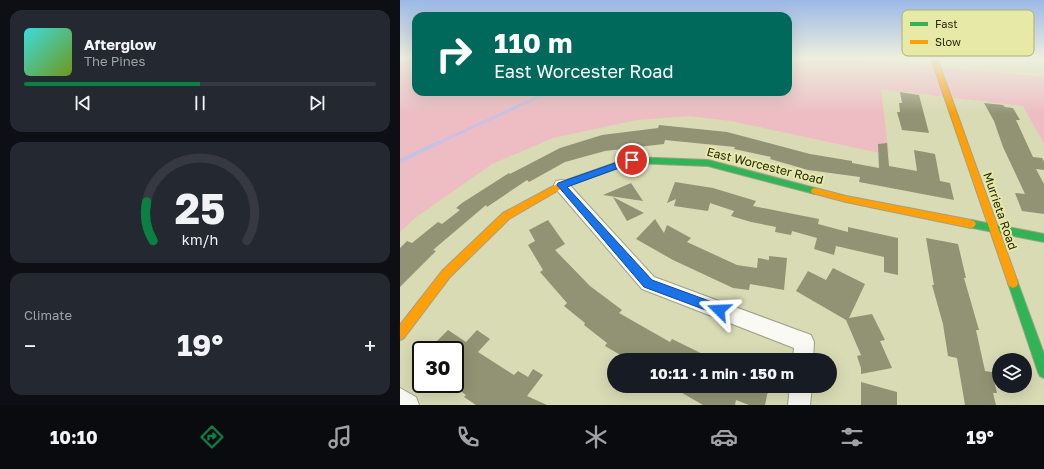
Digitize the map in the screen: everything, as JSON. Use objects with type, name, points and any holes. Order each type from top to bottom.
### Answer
[{"type":"street","name":"Murrieta Road","points":[[941,77],[1044,372]]},
{"type":"street","name":"East Worcester Road","points":[[400,334],[446,274],[506,216],[561,185],[632,160],[708,163],[846,199],[1044,238]]},
{"type":"street","points":[[561,185],[648,283],[804,342],[803,353]]},
{"type":"street","points":[[799,405],[800,393]]},
{"type":"street","points":[[400,400],[408,405]]},
{"type":"shaded area","points":[[400,77],[412,77],[412,96],[792,96],[792,77],[1044,77],[1044,144],[1023,106],[881,89],[889,155],[731,121],[689,116],[637,120],[553,138],[492,164],[415,218],[400,232]]},
{"type":"building","points":[[900,92],[919,95],[929,133],[902,130],[897,112],[900,112],[899,103],[902,103]]},
{"type":"building","points":[[984,103],[1003,105],[1005,107],[1013,108],[1020,120],[1016,120],[1033,157],[1042,158],[1044,162],[1044,170],[1036,169],[1044,184],[1044,214],[1022,211],[1015,193],[1025,194],[1003,147],[994,121]]},
{"type":"building","points":[[659,125],[727,132],[810,154],[852,161],[852,163],[879,168],[878,144],[887,143],[889,166],[917,171],[914,150],[935,154],[940,181],[950,183],[954,200],[859,182],[860,177],[808,170],[770,159],[771,157],[734,149],[735,147],[665,140],[664,144],[605,151],[565,162],[529,182],[527,180],[487,207],[486,205],[433,250],[436,251],[400,287],[400,248],[407,241],[412,243],[438,222],[442,224],[460,210],[456,208],[462,203],[509,173],[510,174],[560,148],[602,135],[658,128]]},
{"type":"building","points":[[675,182],[713,188],[756,201],[753,206],[819,219],[818,224],[848,232],[848,227],[898,238],[898,275],[884,272],[884,257],[836,246],[834,255],[814,249],[817,238],[792,231],[791,235],[775,232],[776,227],[731,216],[734,211],[710,203],[708,211],[674,206],[676,199],[667,203]]},
{"type":"building","points":[[631,183],[643,201],[603,195]]},
{"type":"building","points":[[613,197],[644,213],[627,221]]},
{"type":"building","points":[[655,219],[664,233],[667,225],[691,238],[687,242],[737,265],[757,268],[758,258],[769,260],[769,256],[787,258],[784,290],[750,284],[749,290],[733,288],[673,260],[636,239]]},
{"type":"building","points":[[548,220],[565,244],[555,250],[590,286],[622,310],[619,313],[670,342],[672,339],[701,353],[617,353],[605,346],[607,343],[584,325],[585,323],[564,306],[567,303],[540,272],[543,270],[528,245],[535,241],[529,230]]},
{"type":"building","points":[[926,238],[958,244],[966,278],[964,278],[979,330],[976,330],[985,371],[992,372],[992,393],[996,405],[965,405],[957,358],[948,356],[943,324],[932,285],[934,285]]},
{"type":"building","points":[[833,268],[865,284],[849,318],[872,314],[885,340],[880,341],[892,368],[861,374],[861,368],[857,356],[861,355],[846,320],[796,291],[808,271],[826,280]]},
{"type":"building","points":[[448,330],[466,342],[477,330],[490,339],[478,352],[514,375],[518,371],[528,377],[533,369],[543,375],[527,396],[547,405],[476,405],[464,397],[466,395],[463,393],[464,341],[437,341]]},
{"type":"building","points":[[861,382],[897,392],[897,405],[861,405]]},
{"type":"building","points":[[682,393],[768,393],[765,405],[749,405],[736,400],[735,405],[703,405]]},
{"type":"waterway","points":[[436,144],[540,96]]},
{"type":"waterway","points":[[400,161],[438,143]]},
{"type":"traffic: fast","points":[[561,185],[632,160],[708,163],[815,191]]},
{"type":"traffic: fast","points":[[971,224],[1044,238]]},
{"type":"traffic: fast","points":[[1013,283],[1044,372]]},
{"type":"traffic: slow","points":[[941,77],[1013,283]]},
{"type":"traffic: slow","points":[[400,334],[446,274],[506,216],[561,185]]},
{"type":"traffic: slow","points":[[815,191],[846,199],[971,224]]},
{"type":"route","points":[[632,160],[561,185],[648,283],[719,310]]}]
